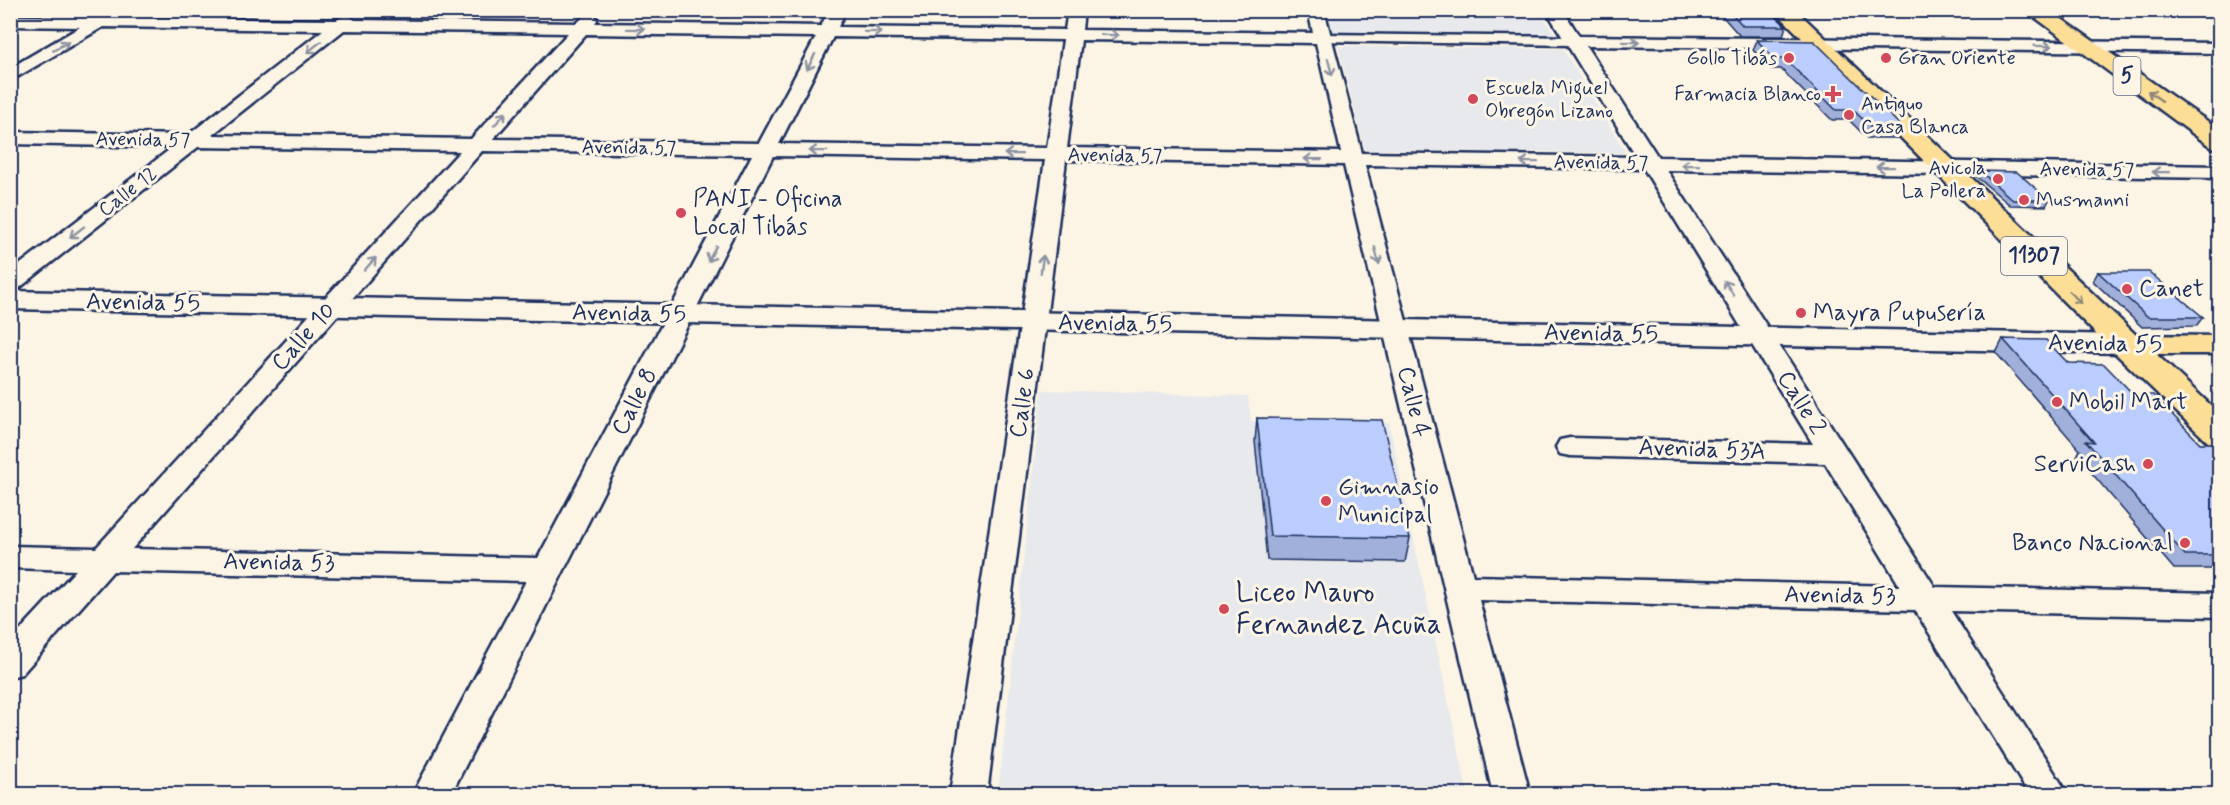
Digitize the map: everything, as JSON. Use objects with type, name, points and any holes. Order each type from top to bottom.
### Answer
[{"type":"main road","name":"11307","points":[[1784,10],[2124,344]]},
{"type":"main road","name":"5","points":[[2035,10],[2220,142]]},
{"type":"main road","name":"Avenida 55","points":[[2124,344],[2220,345]]},
{"type":"main road","points":[[2124,344],[2220,434]]},
{"type":"street","points":[[10,76],[120,10]]},
{"type":"street","name":"Calle 12","points":[[10,284],[360,10]]},
{"type":"street","name":"Calle 10","points":[[10,664],[597,10]]},
{"type":"street","name":"Calle 8","points":[[432,795],[838,10]]},
{"type":"street","name":"Calle 6","points":[[968,795],[1076,10]]},
{"type":"street","name":"Calle 4","points":[[1316,10],[1511,795]]},
{"type":"street","name":"Calle 2","points":[[1554,10],[2049,795]]},
{"type":"street","points":[[10,21],[2220,48]]},
{"type":"street","name":"Avenida 57","points":[[10,138],[2220,172]]},
{"type":"street","name":"Avenida 55","points":[[10,300],[2124,344]]},
{"type":"street","name":"Avenida 53A","points":[[1570,447],[1833,454]]},
{"type":"street","name":"Avenida 53","points":[[10,557],[548,570]]},
{"type":"street","name":"Avenida 53","points":[[1460,588],[2220,605]]},
{"type":"shaded area","points":[[1324,11],[1539,11],[1555,34],[1330,32]]},
{"type":"shaded area","name":"Escuela Miguel Obregón Lizano","points":[[1338,46],[1563,49],[1626,153],[1365,150]]},
{"type":"shaded area","name":"Liceo Mauro Fernandez Acuña","points":[[1042,390],[1248,396],[1251,421],[1389,423],[1468,794],[998,794]]},
{"type":"building","points":[[1729,10],[1769,10],[1786,26],[1743,26]]},
{"type":"building","points":[[1757,40],[1814,41],[1902,127],[1871,127],[1853,110],[1836,110],[1785,59],[1774,59]]},
{"type":"building","points":[[1980,171],[2017,172],[2049,200],[2013,200]]},
{"type":"building","points":[[2098,272],[2149,272],[2203,317],[2148,317]]},
{"type":"building","points":[[2003,339],[2046,340],[2068,363],[2104,364],[2134,395],[2153,395],[2200,443],[2216,443],[2220,446],[2220,466],[2213,466],[2220,473],[2220,555],[2185,555],[2086,441],[2094,442]]},
{"type":"building","name":"Gimnasio Municipal","points":[[1257,418],[1382,420],[1410,538],[1270,536]]},
{"type":"place","name":"Gollo Tibás","points":[[1789,58]]},
{"type":"place","name":"Gran Oriente","points":[[1886,58]]},
{"type":"place","name":"Farmacia Blanco","points":[[1833,94]]},
{"type":"place","name":"Escuela Miguel Obregón Lizano","points":[[1473,99]]},
{"type":"place","name":"Antiguo Casa Blanca","points":[[1849,115]]},
{"type":"place","name":"Avicola La Pollera","points":[[1998,179]]},
{"type":"place","name":"Musmanni","points":[[2024,200]]},
{"type":"place","name":"PANI - Oficina Local Tibás","points":[[681,213]]},
{"type":"place","name":"Canet","points":[[2127,289]]},
{"type":"place","name":"Mayra Pupusería","points":[[1801,313]]},
{"type":"place","name":"Mobil Mart","points":[[2057,402]]},
{"type":"place","name":"ServiCash","points":[[2148,464]]},
{"type":"place","name":"Gimnasio Municipal","points":[[1326,501]]},
{"type":"place","name":"Banco Nacional","points":[[2185,543]]},
{"type":"place","name":"Liceo Mauro Fernandez Acuña","points":[[1224,609]]}]
